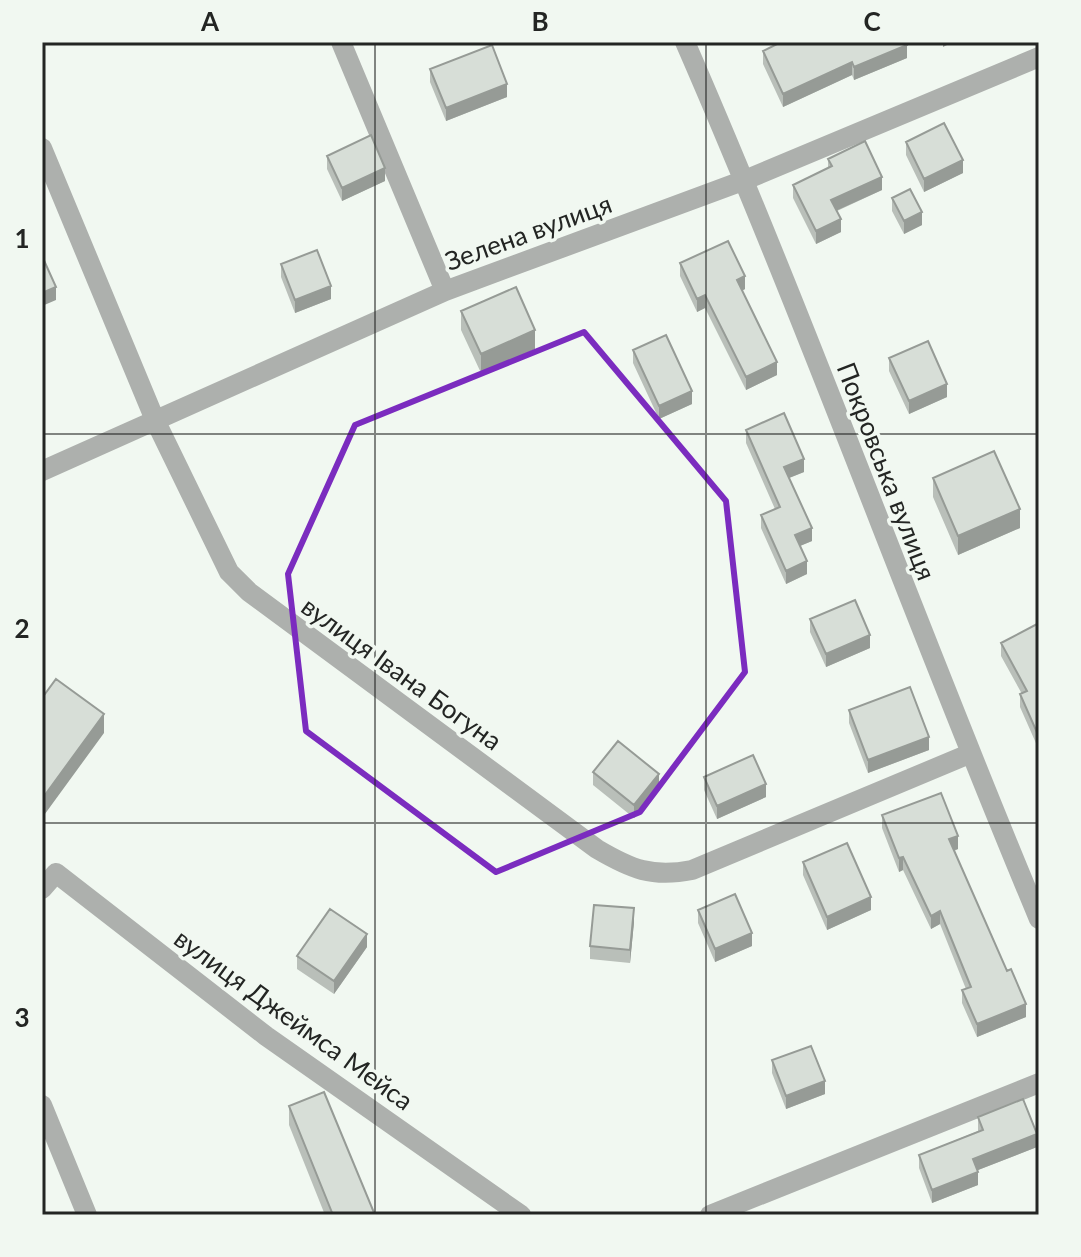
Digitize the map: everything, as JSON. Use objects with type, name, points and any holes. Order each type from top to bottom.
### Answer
[{"type":"street","points":[[341,42],[445,291]]},
{"type":"street","name":"Покровська вулиця","points":[[685,42],[745,180],[969,754],[1039,919]]},
{"type":"street","name":"Зелена вулиця","points":[[42,471],[445,291],[745,180],[1039,57]]},
{"type":"street","name":"вулиця Івана Богуна","points":[[42,148],[155,420],[229,572],[249,592],[597,849],[645,872],[669,875],[692,870],[969,754]]},
{"type":"street","name":"вулиця Джеймса Мейса","points":[[42,889],[56,873],[266,1036],[521,1215]]},
{"type":"street","points":[[710,1215],[1039,1083]]},
{"type":"street","points":[[42,1105],[87,1215]]},
{"type":"highlighted area","points":[[584,332],[726,501],[745,672],[640,812],[496,872],[306,731],[288,574],[355,425]]},
{"type":"building","points":[[781,42],[906,42],[907,45],[854,67],[852,62],[783,94],[763,51]]},
{"type":"building","points":[[492,45],[507,84],[446,108],[430,69]]},
{"type":"building","points":[[944,123],[963,160],[924,179],[906,142]]},
{"type":"building","points":[[371,135],[385,168],[342,188],[327,156]]},
{"type":"building","points":[[865,141],[882,177],[831,200],[841,219],[816,231],[793,185],[832,166],[828,159]]},
{"type":"building","points":[[910,189],[922,212],[904,221],[892,198]]},
{"type":"building","points":[[728,241],[745,276],[737,280],[777,362],[746,377],[705,295],[697,299],[680,263]]},
{"type":"building","points":[[317,250],[331,286],[295,300],[281,264]]},
{"type":"building","points":[[42,256],[56,287],[42,293]]},
{"type":"building","points":[[516,287],[535,330],[481,354],[461,311]]},
{"type":"building","points":[[666,335],[692,391],[659,406],[633,350]]},
{"type":"building","points":[[928,341],[947,384],[909,401],[889,358]]},
{"type":"building","points":[[784,413],[804,459],[784,467],[812,528],[795,535],[807,561],[786,571],[761,515],[780,507],[746,430]]},
{"type":"building","points":[[994,451],[1020,509],[958,536],[933,478]]},
{"type":"building","points":[[855,600],[870,635],[826,654],[810,619]]},
{"type":"building","points":[[1039,623],[1039,737],[1020,694],[1027,691],[1001,643]]},
{"type":"building","points":[[56,679],[104,714],[42,799],[42,698]]},
{"type":"building","points":[[910,687],[929,737],[868,760],[849,710]]},
{"type":"building","points":[[618,741],[659,774],[634,805],[593,772]]},
{"type":"building","points":[[753,755],[766,784],[717,806],[704,777]]},
{"type":"building","points":[[941,793],[958,836],[949,839],[1007,971],[1011,969],[1026,1004],[977,1024],[962,990],[971,987],[940,911],[931,916],[903,857],[899,858],[882,815]]},
{"type":"building","points":[[847,843],[871,897],[827,917],[803,862]]},
{"type":"building","points":[[735,894],[752,933],[715,949],[698,910]]},
{"type":"building","points":[[594,905],[634,908],[630,950],[590,946]]},
{"type":"building","points":[[330,909],[367,934],[334,981],[297,956]]},
{"type":"building","points":[[811,1046],[825,1081],[786,1096],[772,1060]]},
{"type":"building","points":[[324,1092],[375,1215],[333,1215],[289,1106]]},
{"type":"building","points":[[1023,1099],[1037,1134],[973,1159],[978,1172],[932,1190],[919,1155],[983,1130],[978,1117]]}]
